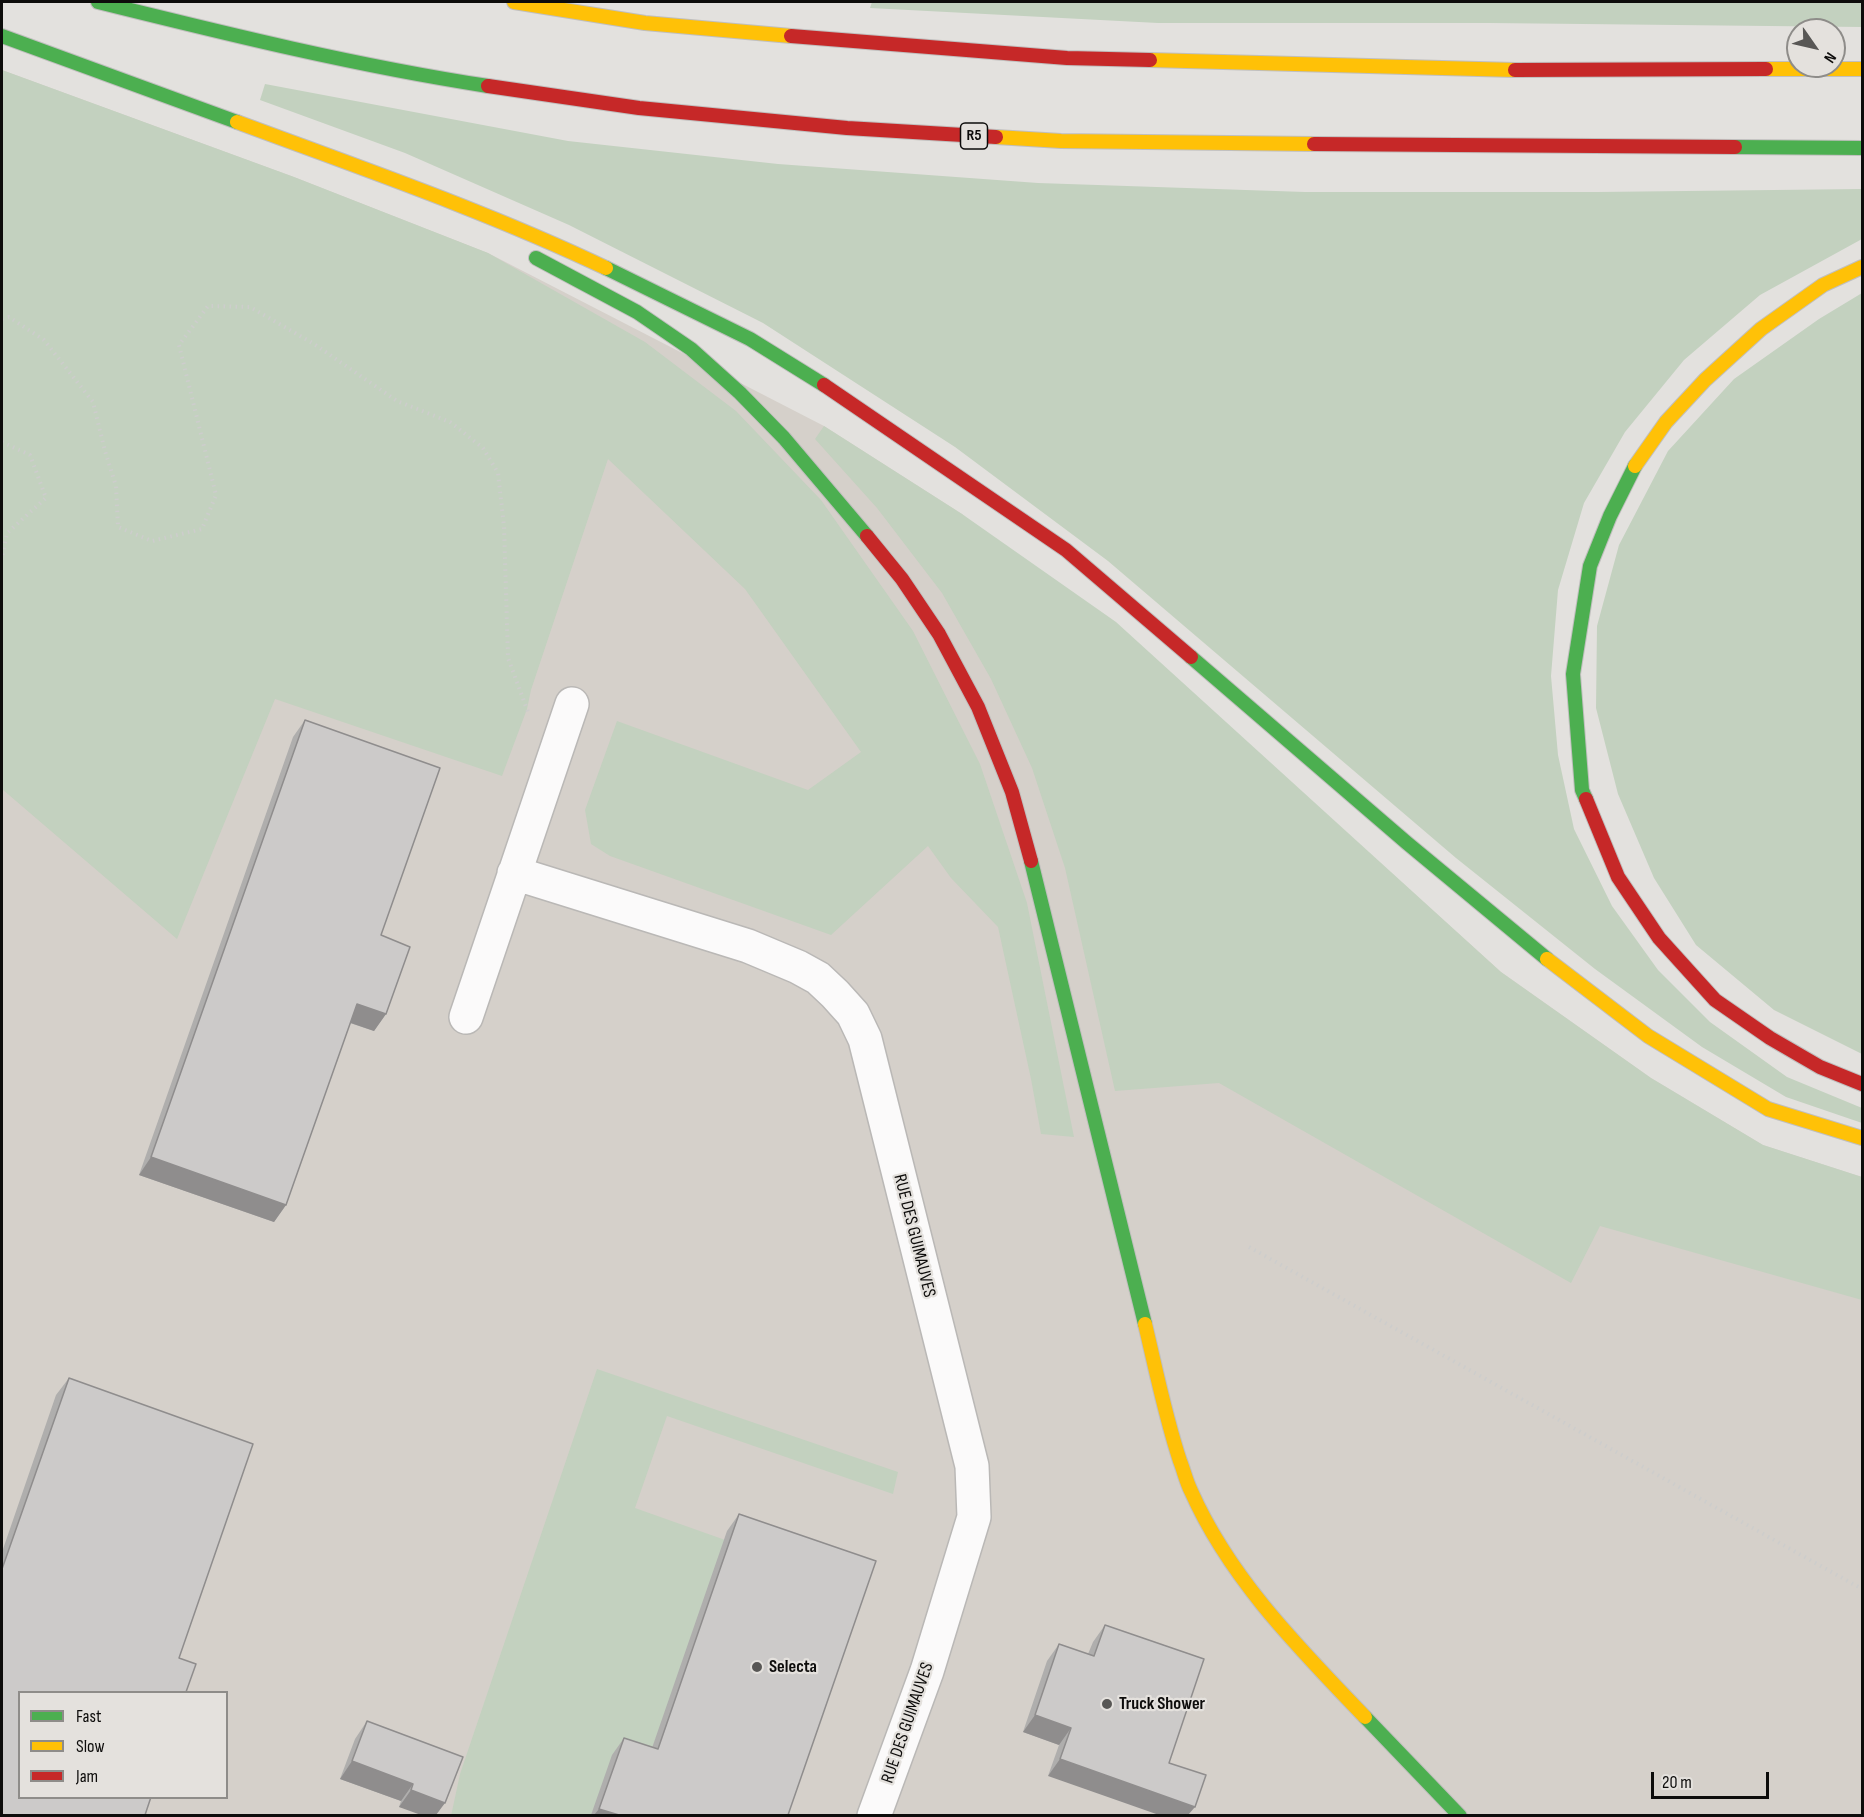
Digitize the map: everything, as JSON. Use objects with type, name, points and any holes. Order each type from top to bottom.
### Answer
[{"type":"highway","name":"R5","points":[[98,2],[218,32],[429,77],[639,108],[847,128],[1061,141],[1863,148]]},
{"type":"highway","points":[[514,2],[656,24],[1067,58],[1503,70],[1863,69]]},
{"type":"highway","points":[[2,36],[471,208],[541,237],[750,339],[844,397],[1066,550],[1407,843],[1531,946],[1648,1036],[1768,1108],[1863,1138]]},
{"type":"highway","points":[[325,154],[458,219]]},
{"type":"highway","points":[[520,250],[637,312],[691,349],[740,393],[784,438],[831,492],[902,579],[939,634],[978,706],[1012,792],[1172,1436],[1190,1490],[1215,1538],[1244,1583],[1301,1652],[1460,1815]]},
{"type":"highway","points":[[1863,267],[1823,285],[1761,329],[1705,380],[1666,422],[1653,440],[1634,467],[1610,516],[1590,566],[1573,674],[1582,790],[1618,877],[1659,938],[1715,1000],[1770,1038],[1810,1061],[1863,1084]]},
{"type":"street","points":[[466,1017],[572,705]]},
{"type":"street","name":"RUE DES GUIMAUVES","points":[[514,873],[748,946],[798,967],[818,978],[835,994],[853,1014],[865,1039],[972,1466],[974,1517],[927,1671],[874,1815]]},
{"type":"path","points":[[2,319],[9,317],[44,340],[93,402],[116,486],[118,527],[152,541],[202,529],[216,495],[179,345],[208,306],[250,307],[314,344],[397,401],[450,422],[483,448],[498,474],[504,526],[508,658],[537,733],[559,744]]},
{"type":"path","points":[[2,442],[30,455],[46,498],[8,533],[2,558]]},
{"type":"path","points":[[1249,1247],[1863,1589]]},
{"type":"shaded area","points":[[2,70],[294,177],[488,253],[824,426],[962,514],[1283,775],[1501,972],[1651,1078],[1763,1145],[1862,1177],[1862,1815],[2,1815]]},
{"type":"green space","points":[[872,2],[1862,2],[1862,27],[1846,27],[1846,18],[1786,18],[1786,26],[1158,23],[870,8]]},
{"type":"green space","points":[[2,70],[294,177],[488,253],[645,342],[736,411],[821,500],[913,631],[980,764],[1027,903],[1074,1137],[1041,1134],[998,927],[951,878],[928,846],[831,935],[610,856],[591,844],[585,810],[617,721],[808,790],[861,752],[745,589],[608,459],[531,690],[527,709],[502,776],[275,699],[177,939],[2,789]]},
{"type":"green space","points":[[265,84],[568,141],[778,164],[1038,183],[1305,192],[1862,189],[1862,239],[1760,295],[1684,360],[1625,432],[1584,503],[1558,590],[1551,676],[1558,755],[1574,829],[1612,906],[1658,970],[1710,1022],[1787,1077],[1862,1108],[1862,1123],[1786,1097],[1702,1047],[1595,969],[1456,858],[1108,561],[955,447],[763,323],[569,225],[405,153],[260,100]]},
{"type":"green space","points":[[1862,293],[1862,1054],[1774,1010],[1696,945],[1654,878],[1618,794],[1596,708],[1597,626],[1619,545],[1668,451],[1734,379],[1819,319]]},
{"type":"green space","points":[[824,426],[962,514],[1116,622],[1501,972],[1651,1078],[1763,1145],[1862,1177],[1862,1300],[1600,1226],[1571,1283],[1219,1083],[1115,1091],[1065,868],[1032,768],[991,679],[942,593],[877,508],[815,439]]},
{"type":"green space","points":[[597,1369],[898,1472],[893,1494],[667,1416],[635,1508],[728,1541],[642,1776],[594,1815],[451,1816],[460,1774]]},
{"type":"building","points":[[305,720],[440,768],[381,935],[410,947],[386,1014],[357,1004],[286,1205],[151,1157]]},
{"type":"building","points":[[69,1378],[253,1444],[179,1658],[196,1664],[186,1691],[18,1691],[18,1799],[150,1799],[145,1815],[2,1815],[2,1569]]},
{"type":"building","name":"Selecta","points":[[739,1514],[876,1561],[788,1815],[619,1815],[599,1809],[624,1738],[658,1749]]},
{"type":"building","name":"Truck Shower","points":[[1105,1625],[1204,1659],[1169,1763],[1206,1775],[1195,1807],[1060,1759],[1071,1728],[1035,1715],[1059,1644],[1094,1656]]},
{"type":"building","points":[[367,1721],[463,1757],[445,1803],[411,1790],[413,1784],[352,1761]]},
{"type":"traffic: fast","points":[[98,2],[341,59],[488,86]]},
{"type":"traffic: fast","points":[[2,36],[237,122]]},
{"type":"traffic: fast","points":[[1735,147],[1862,148]]},
{"type":"traffic: fast","points":[[536,258],[637,312],[691,349],[740,393],[784,438],[867,536]]},
{"type":"traffic: fast","points":[[606,268],[750,339],[824,385]]},
{"type":"traffic: fast","points":[[1586,799],[1582,790],[1573,674],[1590,566],[1610,516],[1635,466]]},
{"type":"traffic: fast","points":[[1191,657],[1407,843],[1547,959]]},
{"type":"traffic: fast","points":[[1031,861],[1145,1324]]},
{"type":"traffic: fast","points":[[1365,1717],[1460,1816]]},
{"type":"traffic: slow","points":[[514,2],[645,23],[791,36]]},
{"type":"traffic: slow","points":[[1150,60],[1515,70]]},
{"type":"traffic: slow","points":[[1766,69],[1862,69]]},
{"type":"traffic: slow","points":[[237,122],[469,209],[606,268]]},
{"type":"traffic: slow","points":[[996,137],[1061,141],[1314,144]]},
{"type":"traffic: slow","points":[[1635,466],[1666,422],[1705,380],[1761,329],[1823,285],[1862,267]]},
{"type":"traffic: slow","points":[[1547,959],[1648,1036],[1768,1109],[1862,1138]]},
{"type":"traffic: slow","points":[[1145,1324],[1175,1444],[1189,1487],[1207,1523],[1225,1554],[1268,1611],[1365,1717]]},
{"type":"traffic: jam","points":[[791,36],[1067,58],[1150,60]]},
{"type":"traffic: jam","points":[[1515,70],[1766,69]]},
{"type":"traffic: jam","points":[[488,86],[639,108],[847,128],[996,137]]},
{"type":"traffic: jam","points":[[1314,144],[1735,147]]},
{"type":"traffic: jam","points":[[824,385],[1066,550],[1191,657]]},
{"type":"traffic: jam","points":[[867,536],[902,579],[939,634],[978,707],[1012,792],[1031,861]]},
{"type":"traffic: jam","points":[[1586,799],[1618,877],[1659,938],[1715,1000],[1770,1038],[1820,1067],[1862,1084]]},
{"type":"place","name":"Selecta","points":[[757,1667]]},
{"type":"place","name":"Truck Shower","points":[[1107,1704]]}]
